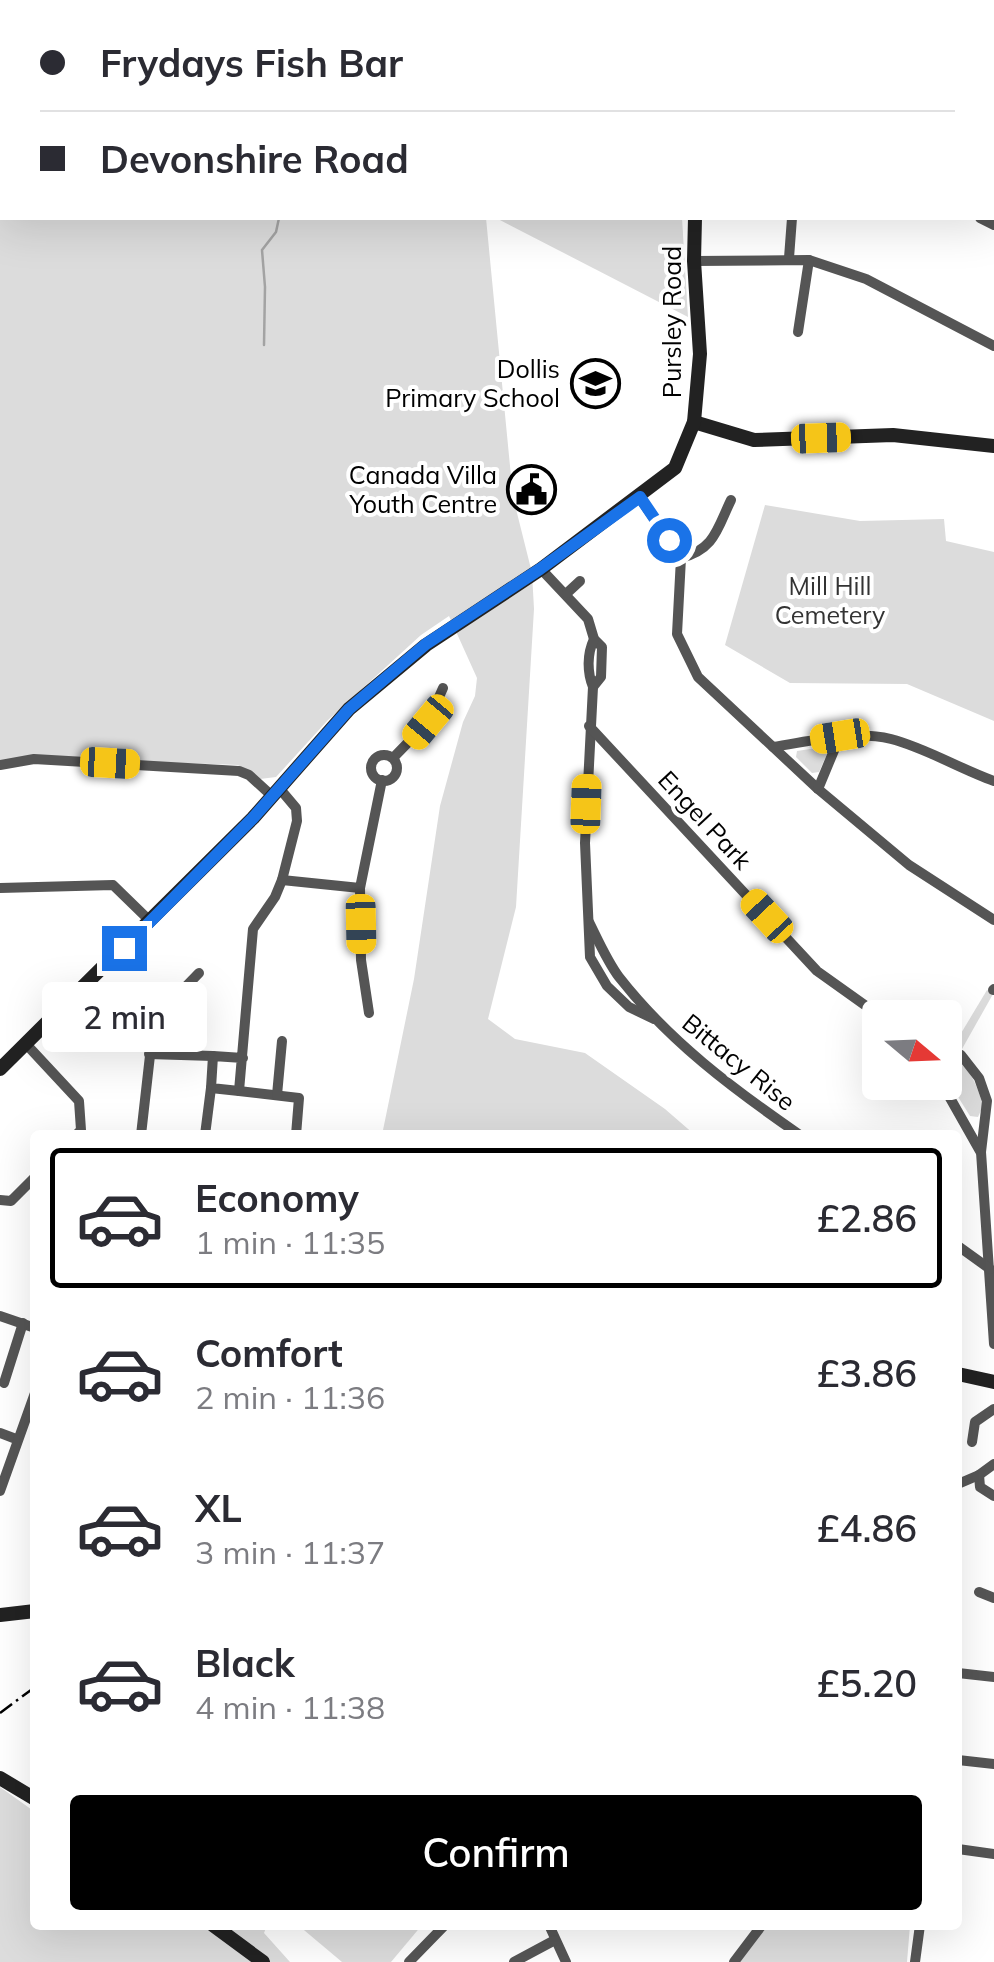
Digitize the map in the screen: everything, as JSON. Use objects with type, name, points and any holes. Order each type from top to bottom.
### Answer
[{"type":"street","name":"Pursley Road","points":[[0,1069],[276,793],[349,709],[426,644],[540,569],[674,468],[694,422],[700,354],[695,220]]},
{"type":"street","points":[[789,258],[792,220]]},
{"type":"street","points":[[694,261],[809,260],[866,279],[994,346]]},
{"type":"street","points":[[798,332],[809,260]]},
{"type":"street","points":[[694,422],[754,440],[893,435],[994,446]]},
{"type":"street","points":[[640,497],[681,558],[676,634],[698,676],[818,789],[908,864],[994,920]]},
{"type":"street","points":[[681,558],[709,545],[731,500]]},
{"type":"street","name":"Bittacy Rise","points":[[540,569],[588,619],[594,639],[589,650],[589,677],[594,686],[585,843],[590,957],[607,986],[629,1007],[654,1019],[728,1086],[793,1130]]},
{"type":"street","points":[[567,594],[580,581]]},
{"type":"street","points":[[393,758],[428,722],[443,688]]},
{"type":"street","name":"Engel Park","points":[[590,726],[817,971],[862,1003]]},
{"type":"street","points":[[773,747],[840,736],[894,740],[994,781]]},
{"type":"street","points":[[818,789],[840,736]]},
{"type":"street","points":[[382,755],[393,758],[397,766],[396,773],[382,780],[373,774],[373,762],[382,755]]},
{"type":"street","points":[[0,765],[34,759],[238,771],[290,798],[297,814],[282,880],[253,928],[239,1091]]},
{"type":"street","points":[[369,1013],[362,960],[360,888],[382,780]]},
{"type":"street","points":[[282,880],[360,888]]},
{"type":"street","points":[[0,888],[113,885],[150,921]]},
{"type":"street","points":[[141,1130],[153,1029],[164,1010],[199,973]]},
{"type":"street","points":[[277,1095],[282,1041]]},
{"type":"street","points":[[26,1044],[79,1101],[81,1130]]},
{"type":"street","points":[[149,1054],[243,1058]]},
{"type":"street","points":[[207,1130],[214,1056]]},
{"type":"street","points":[[962,1057],[979,1078],[987,1101],[981,1152],[990,1219],[994,1344]]},
{"type":"street","points":[[211,1088],[300,1098],[297,1130]]},
{"type":"street","points":[[952,1100],[981,1152]]},
{"type":"street","points":[[0,1200],[12,1201],[30,1182]]},
{"type":"street","points":[[962,1249],[990,1269]]},
{"type":"street","points":[[0,1316],[30,1326]]},
{"type":"street","points":[[4,1383],[22,1323]]},
{"type":"street","points":[[962,1375],[994,1382]]},
{"type":"street","points":[[0,1491],[30,1405]]},
{"type":"street","points":[[972,1442],[975,1422],[994,1409]]},
{"type":"street","points":[[0,1433],[16,1438]]},
{"type":"street","points":[[962,1482],[994,1464]]},
{"type":"street","points":[[978,1475],[982,1490],[994,1496]]},
{"type":"street","points":[[979,1592],[994,1598]]},
{"type":"street","points":[[0,1616],[30,1612]]},
{"type":"street","points":[[962,1674],[994,1678]]},
{"type":"street","points":[[962,1760],[994,1764]]},
{"type":"street","points":[[0,1778],[30,1796]]},
{"type":"street","points":[[962,1850],[994,1854]]},
{"type":"street","points":[[220,1930],[263,1962]]},
{"type":"street","points":[[409,1962],[439,1930]]},
{"type":"street","points":[[551,1930],[566,1962]]},
{"type":"street","points":[[734,1962],[758,1930]]},
{"type":"street","points":[[915,1962],[919,1930]]},
{"type":"street","points":[[514,1962],[555,1940]]},
{"type":"green space","points":[[0,220],[486,220],[513,497],[532,573],[534,609],[516,907],[488,1019],[515,1039],[585,1053],[689,1130],[383,1130],[414,979],[440,806],[463,722],[475,696],[477,678],[449,616],[421,635],[328,720],[276,777],[260,779],[238,765],[35,759],[0,763]]},
{"type":"green space","points":[[500,220],[682,220],[688,317]]},
{"type":"green space","name":"Mill Hill Cemetery","points":[[765,505],[860,521],[944,519],[946,541],[994,552],[994,721],[907,684],[790,683],[725,645]]},
{"type":"green space","points":[[823,747],[827,754],[819,772],[812,773],[796,757],[797,751]]},
{"type":"green space","points":[[987,990],[993,994],[962,1049],[962,1032]]},
{"type":"green space","points":[[962,1065],[983,1106],[978,1117],[970,1116],[960,1100]]},
{"type":"green space","points":[[0,1787],[30,1808],[30,1930],[265,1930],[290,1962],[0,1962]]},
{"type":"green space","points":[[304,1930],[418,1930],[391,1962],[342,1962]]},
{"type":"green space","points":[[763,1930],[910,1930],[907,1962],[739,1962]]},
{"type":"waterway","points":[[264,345],[262,250],[276,232],[279,220]]},
{"type":"railway","points":[[0,1713],[30,1691]]},
{"type":"place","name":"Dollis Primary School","points":[[595,383]]},
{"type":"place","name":"Canada Villa Youth Centre","points":[[532,489]]},
{"type":"route","points":[[124,948],[253,818],[349,709],[426,644],[640,497],[669,540]]}]
